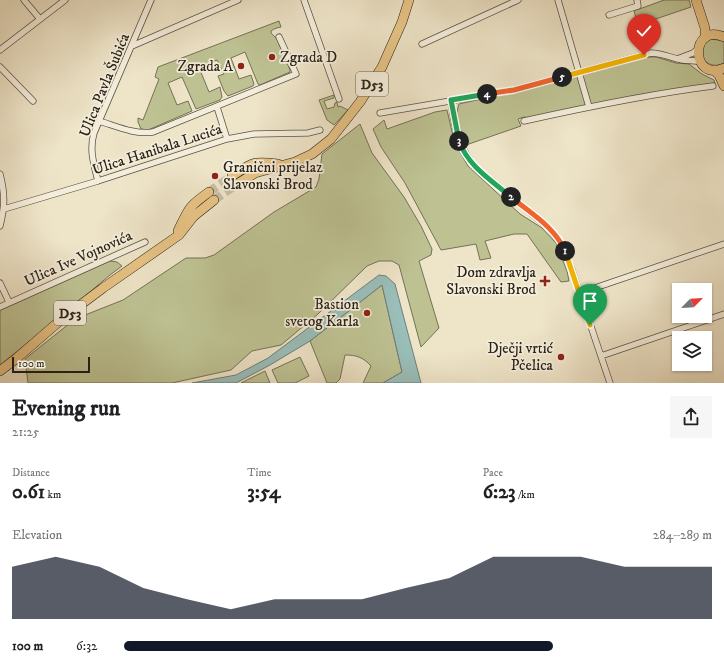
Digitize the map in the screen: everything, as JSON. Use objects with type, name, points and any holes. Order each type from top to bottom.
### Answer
[{"type":"main road","name":"D53","points":[[237,184],[255,173],[288,164],[312,154],[324,145],[338,131],[373,83],[389,53],[402,22],[409,0]]},
{"type":"main road","points":[[696,0],[705,28],[705,38],[698,48],[698,58],[700,62],[709,69],[714,70],[724,68]]},
{"type":"main road","points":[[701,0],[710,26],[721,36]]},
{"type":"main road","points":[[705,38],[709,36],[721,36]]},
{"type":"main road","points":[[714,70],[719,75],[724,86]]},
{"type":"main road","name":"D53","points":[[232,176],[255,163],[288,164]]},
{"type":"main road","name":"D53","points":[[171,240],[178,232],[190,206],[209,192]]},
{"type":"main road","name":"D53","points":[[0,371],[98,292],[181,234],[197,213],[214,200]]},
{"type":"street","points":[[24,0],[40,19]]},
{"type":"street","points":[[0,50],[65,0]]},
{"type":"street","name":"Ulica Pavla Šubića","points":[[98,181],[92,153],[92,141],[99,121],[151,0]]},
{"type":"street","points":[[132,46],[238,0]]},
{"type":"street","points":[[304,0],[339,99]]},
{"type":"street","points":[[422,44],[518,0]]},
{"type":"street","points":[[558,0],[589,106]]},
{"type":"street","points":[[609,15],[638,6],[637,0]]},
{"type":"street","points":[[99,121],[145,133],[153,132],[296,74],[280,37]]},
{"type":"street","points":[[677,59],[693,53],[698,48]]},
{"type":"street","points":[[380,113],[514,90],[651,53],[677,59],[700,62]]},
{"type":"street","points":[[0,66],[33,101]]},
{"type":"street","points":[[524,121],[589,106],[666,92],[713,86]]},
{"type":"street","points":[[451,100],[458,140],[465,154],[478,170],[549,228],[560,242],[565,251],[580,293],[610,383]]},
{"type":"street","points":[[217,107],[227,139]]},
{"type":"street","name":"Ulica Hanibala Lucića","points":[[4,209],[98,181],[227,139],[254,134],[308,133],[320,130]]},
{"type":"street","points":[[0,174],[4,191],[4,209],[0,226]]},
{"type":"street","name":"Ulica Ive Vojnovića","points":[[0,307],[144,242]]},
{"type":"street","points":[[580,293],[724,244]]},
{"type":"street","points":[[0,283],[9,302]]},
{"type":"street","points":[[601,356],[724,314]]},
{"type":"green space","points":[[664,0],[689,0],[691,7],[638,25],[634,11]]},
{"type":"green space","points":[[279,21],[281,27],[272,30],[271,33],[277,39],[290,72],[260,85],[258,84],[245,52],[231,58],[239,79],[251,75],[254,84],[253,86],[228,96],[224,91],[218,76],[224,74],[217,60],[210,63],[211,65],[200,70],[209,92],[220,87],[222,97],[220,100],[196,109],[182,77],[168,83],[177,105],[188,101],[192,111],[148,130],[141,129],[138,118],[143,120],[159,79],[155,77],[158,67]]},
{"type":"green space","points":[[711,39],[724,41],[724,63],[713,65],[709,64],[702,58],[702,49],[705,43]]},
{"type":"green space","points":[[647,57],[656,57],[676,63],[689,64],[702,74],[714,80],[715,83],[622,98],[531,118],[524,117],[518,119],[521,126],[466,145],[458,119],[457,113],[459,104],[531,88]]},
{"type":"green space","points":[[334,95],[334,98],[324,101],[327,109],[334,107],[335,103],[337,102],[338,107],[340,106],[348,110],[334,125],[327,120],[319,100]]},
{"type":"green space","points":[[447,110],[453,136],[468,166],[520,214],[542,228],[556,243],[567,271],[569,281],[561,282],[527,234],[514,234],[485,241],[491,258],[480,260],[476,244],[441,250],[405,183],[381,147],[373,129],[384,120],[387,129],[435,112]]},
{"type":"green space","points":[[360,124],[372,153],[404,197],[421,226],[432,249],[431,255],[419,261],[439,328],[421,347],[399,265],[392,261],[379,261],[367,266],[318,314],[281,345],[252,351],[231,370],[172,383],[28,383],[25,359],[75,319],[123,300],[186,258],[205,258],[214,255],[274,212],[316,187],[319,179],[322,154]]},
{"type":"green space","points":[[110,261],[117,262],[122,266],[0,365],[0,310]]},
{"type":"green space","name":"Bastion svetog Karla","points":[[382,285],[402,372],[383,383],[363,383],[371,366],[359,357],[345,355],[340,379],[336,383],[327,383],[310,341]]},
{"type":"green space","points":[[300,357],[309,376],[295,383],[278,383],[272,370]]},
{"type":"green space","points":[[265,371],[270,383],[241,383]]},
{"type":"water","points":[[379,275],[386,276],[395,284],[421,383],[383,383],[402,372],[382,285],[310,341],[236,383],[192,383],[236,375],[268,358]]},
{"type":"tunnel","points":[[209,192],[232,176]]},
{"type":"tunnel","points":[[214,200],[237,184]]},
{"type":"place","name":"Zgrada D","points":[[272,57]]},
{"type":"place","name":"Zgrada A","points":[[241,66]]},
{"type":"place","name":"Granični prijelaz Slavonski Brod","points":[[215,176]]},
{"type":"place","name":"Dom zdravlja Slavonski Brod","points":[[545,281]]},
{"type":"place","name":"Bastion svetog Karla","points":[[367,313]]},
{"type":"place","name":"Dječji vrtić Pčelica","points":[[561,357]]},
{"type":"route","points":[[590,325],[572,270],[560,242],[549,228],[478,170],[471,162],[460,146],[458,140],[453,119],[451,100],[514,90],[644,55]]}]
